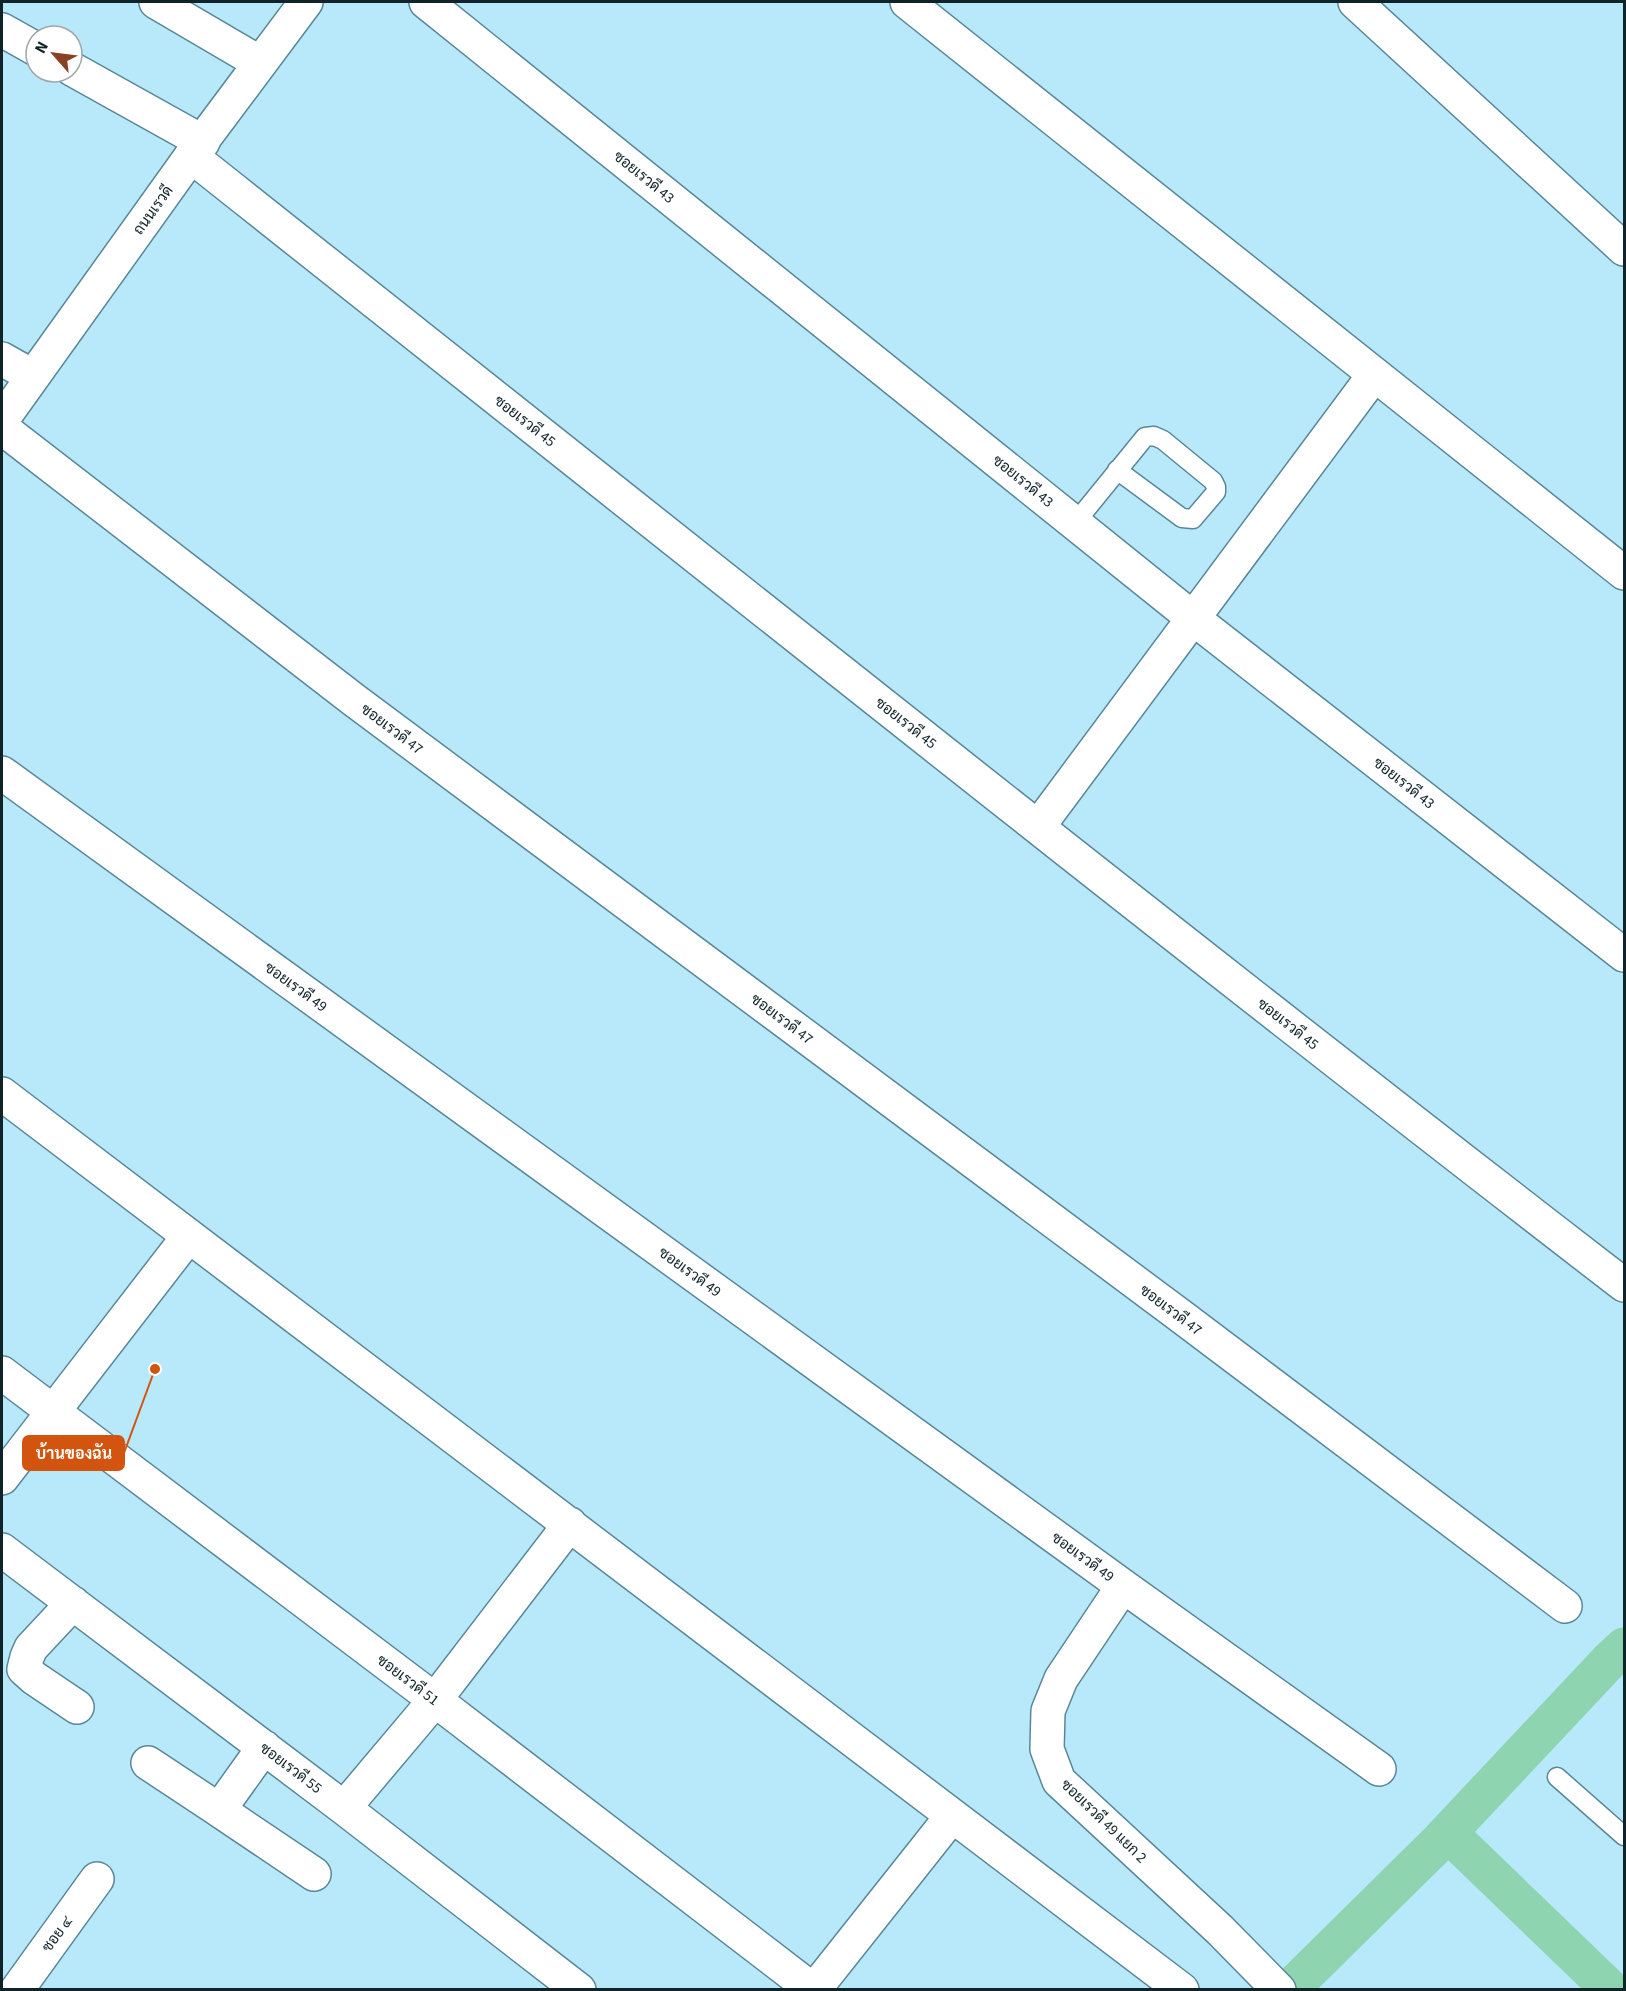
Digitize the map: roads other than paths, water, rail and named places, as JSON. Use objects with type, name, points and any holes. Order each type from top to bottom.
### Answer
[{"type":"street","points":[[156,2],[260,63]]},
{"type":"street","name":"ถนนเรวดี","points":[[2,420],[306,2]]},
{"type":"street","name":"ซอยเรวดี 43","points":[[426,2],[1194,619],[1624,955]]},
{"type":"street","points":[[907,2],[1624,573]]},
{"type":"street","points":[[1354,2],[1624,249]]},
{"type":"street","points":[[2,30],[24,42]]},
{"type":"street","name":"ซอยเรวดี 45","points":[[84,77],[197,149],[1038,827],[1624,1285]]},
{"type":"street","points":[[2,359],[32,376]]},
{"type":"street","points":[[1038,827],[1374,375]]},
{"type":"street","name":"ซอยเรวดี 47","points":[[2,428],[354,700],[1154,1296],[1565,1606]]},
{"type":"street","name":"ซอยเรวดี 49","points":[[2,773],[1379,1769]]},
{"type":"street","points":[[2,1094],[1182,1989]]},
{"type":"street","points":[[2,1478],[188,1237]]},
{"type":"street","name":"ซอยเรวดี 51","points":[[2,1373],[814,1989]]},
{"type":"street","points":[[344,1808],[435,1700],[570,1524]]},
{"type":"street","name":"ซอยเรวดี 55","points":[[2,1550],[264,1747],[579,1989]]},
{"type":"street","name":"ซอยเรวดี 49 แยก 2","points":[[1123,1586],[1061,1679],[1048,1711],[1047,1749],[1059,1781],[1220,1930],[1279,1989]]},
{"type":"street","points":[[73,1603],[31,1648],[24,1669],[77,1707]]},
{"type":"street","points":[[219,1810],[264,1747]]},
{"type":"street","points":[[148,1763],[314,1874]]},
{"type":"street","points":[[814,1989],[952,1816]]},
{"type":"street","name":"ซอย ๔","points":[[17,1989],[97,1879]]},
{"type":"lane","points":[[1075,523],[1117,470],[1145,437],[1154,436],[1163,440],[1214,481],[1216,492],[1192,519],[1182,518],[1117,470]]},
{"type":"lane","points":[[1557,1777],[1624,1836]]},
{"type":"waterway","points":[[1289,1990],[1436,1845],[1624,1647]]},
{"type":"waterway","points":[[1436,1845],[1448,1833],[1611,1990]]},
{"type":"place","name":"บ้านของฉัน","points":[[155,1369]]}]
